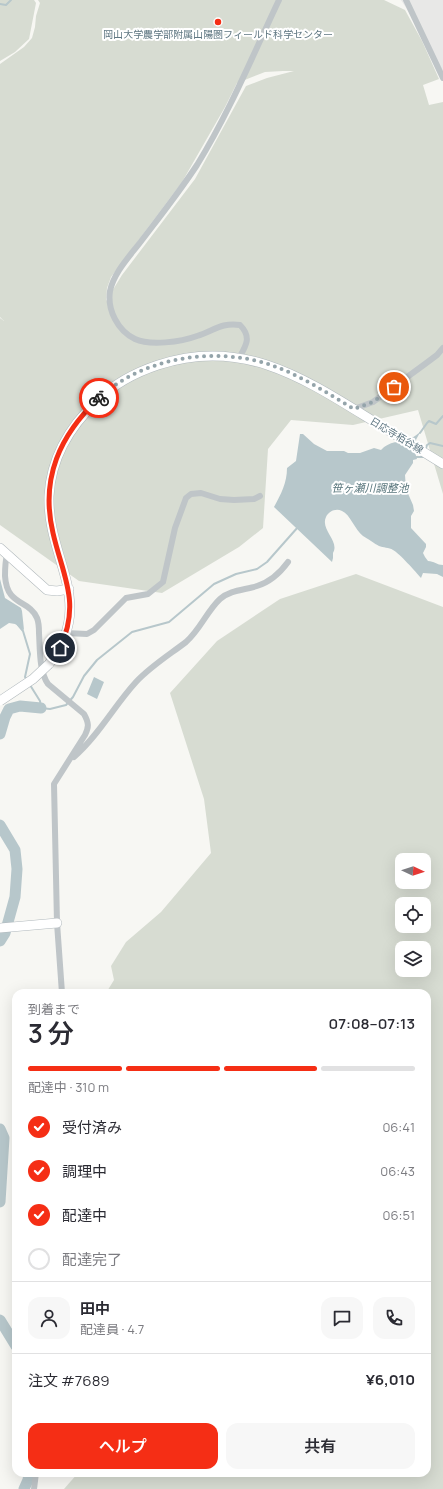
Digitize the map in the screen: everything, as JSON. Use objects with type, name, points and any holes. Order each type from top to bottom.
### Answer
[{"type":"main road","name":"日応寺栢谷線","points":[[0,701],[33,679],[49,664],[60,648],[66,633],[70,614],[69,589],[53,532],[49,510],[55,464],[60,448],[76,422],[104,394],[121,382],[149,368],[180,359],[195,357],[224,356],[270,365],[292,374],[354,409],[443,464]]},
{"type":"main road","points":[[0,548],[47,590],[57,591],[69,589]]},
{"type":"main road","points":[[0,928],[15,928],[57,923]]},
{"type":"street","points":[[239,358],[244,350],[247,337],[245,330],[240,325],[224,324],[198,336],[187,339],[145,342],[136,339],[122,329],[115,320],[110,300],[110,292],[114,280],[123,266],[178,193],[198,163],[221,122],[279,0]]},
{"type":"street","points":[[406,0],[443,78]]},
{"type":"street","points":[[354,409],[373,402],[437,355],[443,348]]},
{"type":"street","points":[[66,633],[87,634],[94,630],[126,598],[148,594],[163,582],[175,528],[186,498],[191,494],[201,494],[220,499],[234,500],[254,499],[260,496]]},
{"type":"street","points":[[8,555],[5,562],[8,590],[12,596],[36,615],[38,620],[45,680],[68,702],[84,714],[89,727],[85,736],[54,784],[57,923],[62,989]]},
{"type":"street","points":[[68,761],[87,745],[136,681],[186,641],[196,631],[220,599],[231,592],[258,586],[272,579],[288,562]]},
{"type":"street","points":[[34,1489],[36,1477]]},
{"type":"shaded area","points":[[0,0],[34,0],[36,3],[29,39],[15,52],[0,61]]},
{"type":"shaded area","points":[[38,0],[384,0],[405,10],[422,41],[439,79],[423,85],[429,105],[443,102],[443,494],[418,410],[353,425],[291,420],[268,449],[263,528],[239,547],[162,593],[79,581],[0,525],[0,318],[4,321],[0,317],[0,64],[24,47],[32,38],[40,3]],"holes":[[[294,71],[267,78],[246,86],[195,179],[122,275],[106,301],[107,288],[111,277],[182,182],[237,83],[265,72]]]},
{"type":"shaded area","points":[[401,0],[443,0],[443,71],[411,15]]},
{"type":"shaded area","points":[[356,574],[443,607],[443,1489],[64,1489],[74,1477],[431,1477],[431,989],[108,989],[114,980],[111,966],[126,942],[161,912],[211,853],[204,799],[170,693],[217,641],[280,599]]},
{"type":"water","name":"笹ヶ瀬川調整池","points":[[421,431],[415,444],[417,459],[413,460],[413,463],[405,475],[406,489],[414,511],[411,516],[411,528],[426,544],[423,553],[428,561],[443,565],[443,577],[437,574],[423,573],[421,578],[396,552],[390,548],[379,546],[363,536],[357,530],[348,515],[337,510],[329,513],[325,522],[327,531],[334,544],[332,562],[274,507],[285,484],[287,468],[296,461],[300,434],[303,434],[314,444],[327,451],[360,453],[374,448],[381,450],[391,443],[412,438]]},
{"type":"water","points":[[0,579],[5,598],[21,608],[24,630],[15,624],[9,623],[0,629]]},
{"type":"water","points":[[94,677],[104,682],[97,699],[87,694]]},
{"type":"waterway","points":[[0,4],[6,5],[11,0]]},
{"type":"waterway","points":[[420,433],[429,421],[436,424],[443,416]]},
{"type":"waterway","points":[[425,451],[427,445],[430,443],[443,446]]},
{"type":"waterway","points":[[415,457],[423,457],[423,455]]},
{"type":"waterway","points":[[30,685],[40,701],[41,708],[50,709],[66,705],[73,697],[84,676],[97,660],[132,632],[169,622],[214,584],[236,574],[257,569],[267,562],[298,527]]},
{"type":"waterway","points":[[18,625],[23,631],[30,654],[25,677],[27,680]]},
{"type":"waterway","points":[[0,734],[9,709],[20,706],[41,708]]},
{"type":"waterway","points":[[0,825],[15,850],[17,869],[15,897],[5,933],[0,941]]},
{"type":"waterway","points":[[0,1129],[4,1138],[0,1202]]},
{"type":"waterway","points":[[0,1320],[12,1340]]},
{"type":"waterway","points":[[24,1489],[28,1477]]},
{"type":"way so far","points":[[99,398],[121,382],[149,368],[180,359],[210,356],[239,358],[270,365],[312,384],[354,409],[373,402],[394,387]]},
{"type":"place","name":"岡山大学農学部附属山陽圏フィールド科学センター","points":[[218,22]]},
{"type":"route","points":[[60,648],[69,623],[71,604],[66,575],[57,550],[49,510],[51,480],[60,448],[68,434],[86,410],[99,398]]}]
